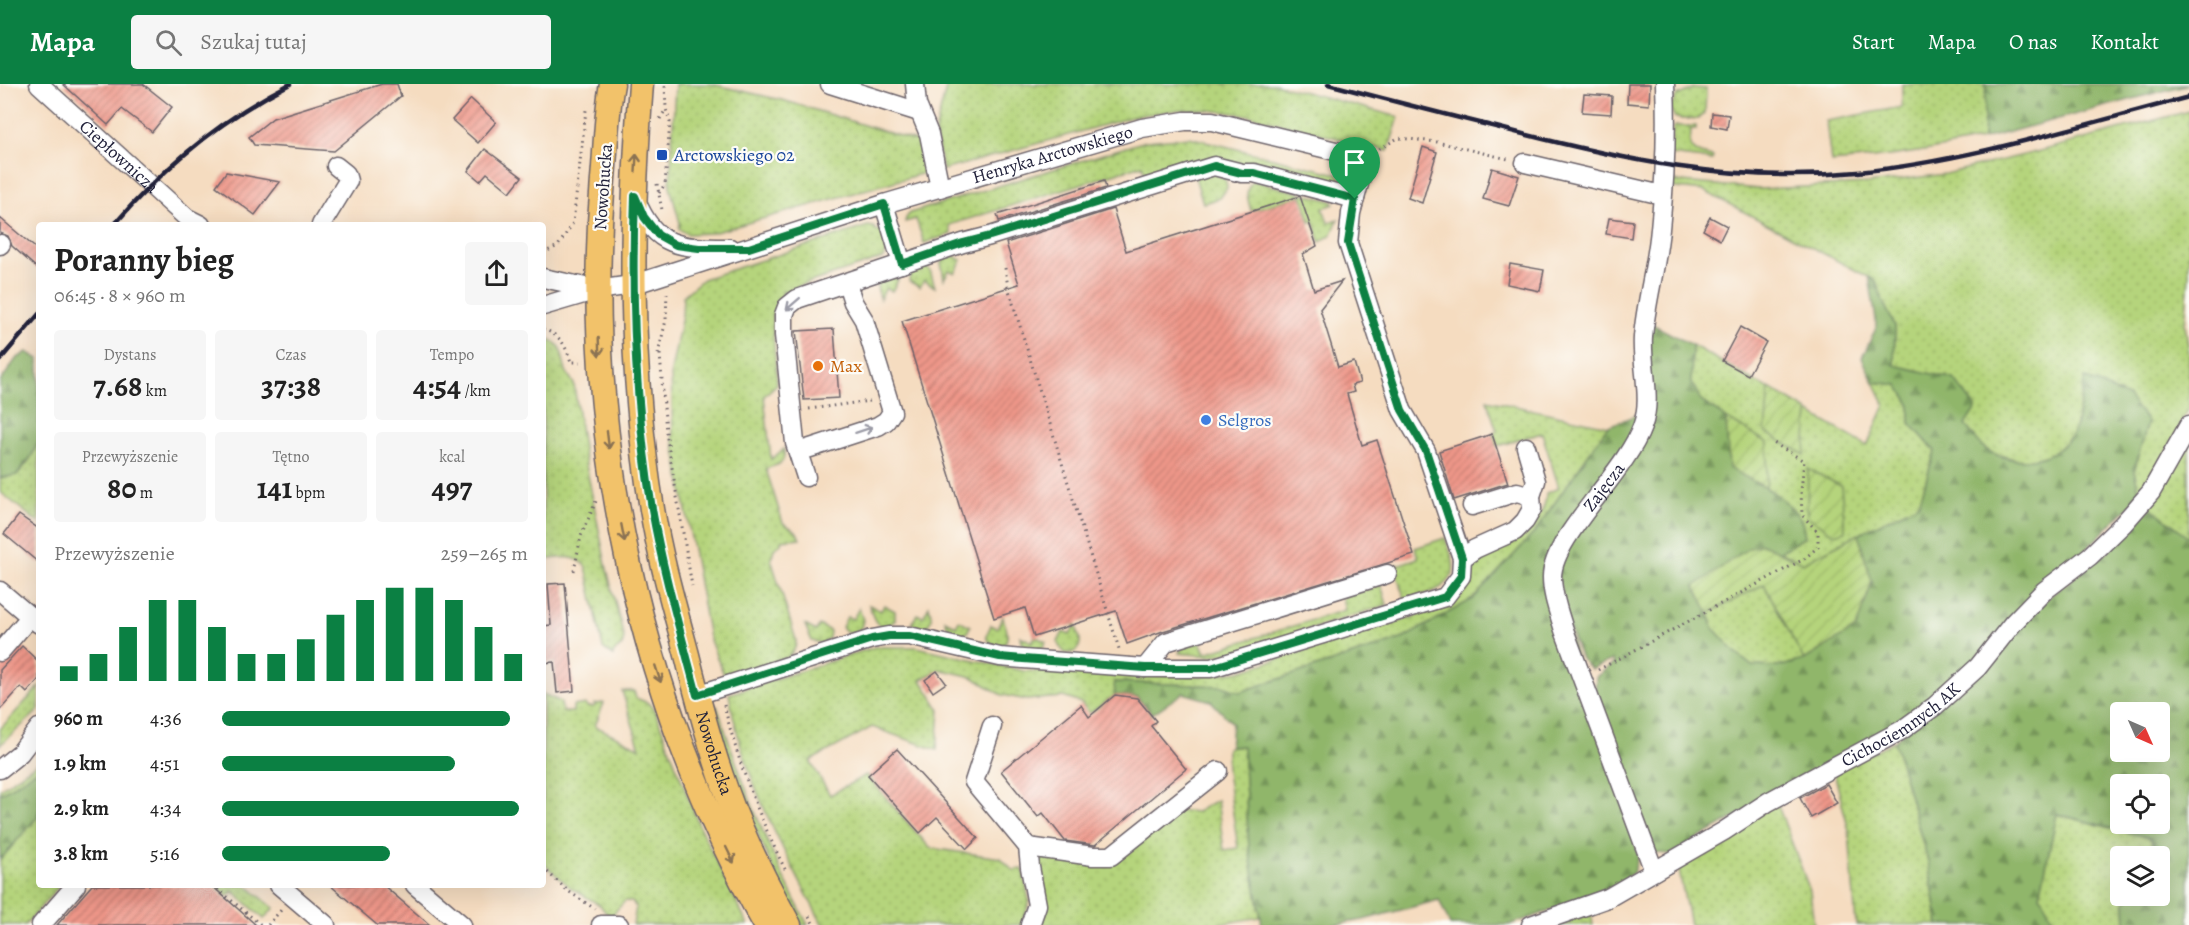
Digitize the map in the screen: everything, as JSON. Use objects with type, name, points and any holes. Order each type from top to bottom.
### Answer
[{"type":"main road","name":"Nowohucka","points":[[612,84],[600,209],[597,290],[600,360],[611,465],[626,550],[642,617],[669,707],[700,790],[766,925]]},
{"type":"main road","name":"Nowohucka","points":[[641,84],[632,285],[636,379],[652,511],[664,567],[709,691],[726,792],[758,864],[799,920]]},
{"type":"street","name":"Ciepłownicza","points":[[39,84],[189,222]]},
{"type":"street","points":[[830,84],[919,112]]},
{"type":"street","points":[[915,84],[919,112],[929,134],[940,188]]},
{"type":"street","name":"Zajęcza","points":[[1654,871],[1564,630],[1552,589],[1551,575],[1559,549],[1613,476],[1637,440],[1643,426],[1646,398],[1643,338],[1660,230],[1668,84]]},
{"type":"street","name":"Henryka Arctowskiego","points":[[632,285],[884,204],[1142,128],[1185,121],[1212,121],[1352,155],[1361,160]]},
{"type":"street","points":[[709,691],[872,639],[889,636],[909,636],[1000,657],[1145,668],[1211,668],[1445,597],[1461,576],[1462,558],[1426,451],[1402,410],[1348,243],[1362,173],[1361,160]]},
{"type":"street","points":[[1525,163],[1662,195]]},
{"type":"street","points":[[323,222],[348,181],[346,174],[336,166]]},
{"type":"street","points":[[806,477],[784,335],[784,315],[787,307],[797,299],[963,243],[1214,166],[1242,173],[1254,173],[1355,199]]},
{"type":"street","name":"Henryka Arctowskiego","points":[[635,196],[648,223],[658,235],[676,245],[699,248],[749,248]]},
{"type":"street","points":[[884,204],[902,264]]},
{"type":"street","points":[[546,279],[597,290]]},
{"type":"street","points":[[803,450],[878,426],[886,421],[892,412],[864,320],[853,302],[847,283]]},
{"type":"street","points":[[546,305],[597,290],[632,285]]},
{"type":"street","name":"Cichociemnych AK","points":[[1531,925],[1608,898],[1724,831],[1768,802],[1902,730],[1935,705],[1978,667],[2013,623],[2044,591],[2090,556],[2124,524],[2151,492],[2189,425]]},
{"type":"street","points":[[1462,558],[1475,549],[1515,531],[1532,509],[1531,496],[1536,481],[1526,447]]},
{"type":"street","points":[[1472,506],[1517,492],[1531,496]]},
{"type":"street","points":[[1145,668],[1166,642],[1387,574]]},
{"type":"street","points":[[0,591],[35,620],[0,652]]},
{"type":"street","points":[[992,726],[974,782],[1028,846],[1037,905],[1030,925]]},
{"type":"street","points":[[0,768],[20,753],[36,732]]},
{"type":"street","points":[[20,753],[36,747]]},
{"type":"street","points":[[1028,846],[1093,856],[1111,856],[1218,771]]},
{"type":"street","points":[[40,925],[73,888]]},
{"type":"street","points":[[282,888],[314,921]]},
{"type":"street","points":[[419,888],[462,925]]},
{"type":"street","points":[[601,925],[619,925]]},
{"type":"path","points":[[659,193],[665,184],[670,122],[666,109],[665,84]]},
{"type":"path","points":[[546,252],[558,246],[573,223],[587,105]]},
{"type":"path","points":[[1361,160],[1398,138],[1437,142],[1525,163]]},
{"type":"path","points":[[1005,268],[1008,287],[1119,647],[1118,666]]},
{"type":"path","points":[[668,289],[666,320],[660,354],[666,432],[692,589]]},
{"type":"path","points":[[546,330],[563,341],[571,362],[581,361]]},
{"type":"path","points":[[651,355],[660,354]]},
{"type":"path","points":[[809,409],[888,397]]},
{"type":"path","points":[[1582,681],[1620,658],[1804,559],[1818,547],[1818,532],[1802,515],[1801,491],[1804,461],[1772,442]]},
{"type":"path","points":[[574,571],[581,536],[596,501]]},
{"type":"path","points":[[709,691],[730,730],[753,798],[788,876]]},
{"type":"path","points":[[546,871],[568,891],[619,925]]},
{"type":"path","points":[[217,888],[261,925]]},
{"type":"path","points":[[268,925],[282,909]]},
{"type":"path","points":[[799,920],[814,925]]},
{"type":"green space","points":[[675,84],[711,84],[786,101],[919,142],[922,136],[928,172],[712,233],[687,234],[679,229],[680,223],[670,187]]},
{"type":"green space","points":[[947,84],[1275,84],[1399,117],[1388,151],[1247,115],[1208,110],[1178,110],[1136,116],[943,170],[935,133]]},
{"type":"green space","points":[[1902,84],[1986,84],[1983,139],[1907,154],[1831,162],[1826,121],[1902,107]]},
{"type":"green space","points":[[1986,84],[2189,84],[1983,139]]},
{"type":"green space","points":[[1694,88],[1706,89],[1705,112],[1698,119],[1674,117],[1671,107],[1677,96]]},
{"type":"green space","points":[[2189,111],[2189,276],[2185,324],[2189,352],[2189,408],[2172,443],[2140,495],[2134,471],[2148,422],[2086,378],[2074,433],[2052,455],[2022,461],[1992,453],[1982,446],[1965,425],[1954,379],[1894,366],[1895,326],[1882,300],[1876,281],[1704,191],[1659,186],[1661,180],[1759,189],[1868,184],[1945,174]]},
{"type":"green space","points":[[1696,126],[1696,129],[1691,129],[1690,146],[1700,154],[1713,157],[1712,160],[1670,155],[1673,128]]},
{"type":"green space","points":[[1189,137],[1337,174],[1345,182],[1351,183],[1347,189],[1232,162],[1147,179],[1142,165],[949,225],[951,234],[924,243],[916,219],[905,222],[910,213],[1146,141]]},
{"type":"green space","points":[[1210,172],[1224,178],[1227,188],[1220,198],[1203,203],[1195,177]]},
{"type":"green space","points":[[1254,181],[1332,201],[1334,204],[1323,208],[1328,223],[1338,219],[1332,234],[1320,242],[1314,221],[1310,222],[1302,195],[1251,211],[1247,191]]},
{"type":"green space","points":[[868,226],[877,231],[882,230],[888,249],[884,258],[801,285],[786,293],[784,290],[782,292],[784,295],[772,316],[777,384],[764,396],[771,459],[784,449],[784,458],[781,463],[766,469],[783,523],[796,531],[800,538],[781,540],[781,544],[774,549],[771,559],[796,645],[788,657],[725,677],[709,638],[673,438],[671,371],[682,316],[683,296],[703,279]]},
{"type":"green space","points":[[954,256],[962,260],[955,273],[949,270],[944,279],[941,263],[946,257]]},
{"type":"green space","points":[[923,265],[930,270],[935,287],[924,280],[920,287],[909,281],[911,271]]},
{"type":"green space","points":[[890,275],[898,280],[892,291],[886,288],[880,299],[877,287],[879,280]]},
{"type":"green space","points":[[1869,277],[1876,281],[1882,300],[1895,326],[1894,365],[1954,379],[1976,408],[1965,425],[1980,445],[1994,454],[2018,460],[2031,459],[2055,451],[2065,443],[2073,433],[2079,415],[2085,378],[2128,397],[2148,422],[2134,471],[2140,495],[1930,702],[1896,725],[1671,854],[1655,853],[1595,696],[1596,677],[1614,663],[1612,660],[1591,669],[1581,659],[1568,625],[1557,572],[1571,541],[1643,439],[1650,323],[1692,345],[1691,381],[1701,401],[1726,418],[1729,468],[1758,483],[1786,502],[1794,510],[1804,528],[1805,537],[1779,552],[1762,544],[1695,586],[1709,613],[1713,628],[1738,655],[1752,666],[1778,667],[1804,660],[1856,628],[1872,582],[1858,534],[1919,504],[1935,451],[1910,423],[1910,404],[1898,385],[1874,382],[1862,358],[1877,326]]},
{"type":"green space","points":[[546,339],[560,347],[566,371],[574,384],[584,455],[606,565],[624,638],[622,646],[613,653],[613,656],[603,648],[586,567],[572,558],[546,560]]},
{"type":"green space","points":[[1692,345],[1867,446],[1885,405],[1874,382],[1898,385],[1910,404],[1910,423],[1935,451],[1919,504],[1803,563],[1779,552],[1805,537],[1790,507],[1766,488],[1729,468],[1726,418],[1701,401],[1691,381]]},
{"type":"green space","points":[[27,352],[36,357],[36,446],[17,475],[0,478],[0,382],[16,359]]},
{"type":"green space","points":[[1769,388],[1808,411],[1805,455],[1765,432]]},
{"type":"green space","points":[[1487,400],[1608,426],[1534,533],[1473,599],[1404,638],[1240,692],[1222,686],[1115,682],[1115,695],[1090,713],[1081,703],[1063,697],[1027,700],[1002,695],[972,677],[939,669],[921,680],[940,710],[937,750],[872,727],[810,761],[830,795],[866,775],[930,848],[1001,858],[1013,870],[1023,869],[1029,901],[1023,925],[823,925],[780,842],[754,784],[735,725],[729,694],[875,647],[917,647],[1024,671],[1203,676],[1240,671],[1439,609],[1453,601],[1464,590],[1477,558],[1510,544],[1523,535],[1540,515],[1546,493],[1559,488],[1542,433],[1497,446],[1493,433],[1497,431]]},
{"type":"green space","points":[[1644,412],[1550,575],[1639,856],[1633,873],[1604,892],[1509,925],[1450,925],[1439,900],[1363,920],[1332,925],[1262,925],[1249,848],[1243,746],[1230,747],[1232,723],[1211,701],[1183,693],[1152,714],[1137,697],[1115,695],[1114,682],[1222,686],[1240,692],[1404,638],[1473,599],[1534,533],[1608,426]]},
{"type":"green space","points":[[1726,418],[1768,443],[1766,488],[1729,468]]},
{"type":"green space","points":[[2189,439],[2189,537],[2150,507]]},
{"type":"green space","points":[[36,446],[36,521],[0,492],[0,478],[21,470]]},
{"type":"green space","points":[[1808,469],[1841,486],[1845,531],[1834,534],[1807,516]]},
{"type":"green space","points":[[2150,507],[2189,537],[2189,925],[2126,925],[2125,906],[2170,906],[2170,846],[2155,846],[2150,838],[2134,834],[2170,834],[2170,774],[2110,774],[2110,828],[2057,814],[2040,895],[2056,925],[1939,925],[1928,861],[1894,741],[2018,629],[2049,597],[2112,548]]},
{"type":"green space","points":[[1858,534],[1872,582],[1856,628],[1804,660],[1764,584],[1709,613],[1695,586],[1749,548],[1762,544],[1803,563]]},
{"type":"green space","points":[[1445,538],[1453,562],[1450,578],[1438,589],[1405,600],[1394,566],[1418,558],[1415,548]]},
{"type":"green space","points":[[1764,584],[1804,660],[1778,667],[1752,666],[1738,655],[1713,628],[1709,613]]},
{"type":"green space","points":[[1381,585],[1387,605],[1237,652],[1209,656],[1179,653],[1181,649],[1200,641],[1205,653],[1345,610],[1342,597]]},
{"type":"green space","points":[[869,605],[881,611],[884,605],[895,611],[895,620],[886,628],[878,625]]},
{"type":"green space","points":[[929,606],[931,616],[929,624],[923,629],[912,624],[917,614],[923,617]]},
{"type":"green space","points":[[859,608],[863,620],[861,628],[854,633],[847,632],[842,627],[847,617],[853,619]]},
{"type":"green space","points":[[1003,617],[1007,638],[1003,645],[996,646],[986,636],[991,625],[997,628]]},
{"type":"green space","points":[[945,620],[956,626],[959,620],[970,626],[965,634],[957,636],[950,633]]},
{"type":"green space","points":[[1075,624],[1080,640],[1079,647],[1073,653],[1065,653],[1058,642],[1063,632],[1070,635]]},
{"type":"green space","points":[[805,625],[816,631],[819,625],[830,631],[829,638],[822,643],[812,641]]},
{"type":"green space","points":[[1020,636],[1032,642],[1035,636],[1046,642],[1037,652],[1030,651]]},
{"type":"green space","points":[[36,690],[36,713],[0,745],[0,729]]},
{"type":"green space","points":[[622,691],[634,691],[636,698],[648,703],[655,711],[700,828],[748,925],[633,925],[636,907],[632,902],[625,901],[611,916],[600,905],[571,888],[546,866],[546,695],[561,702],[562,712],[573,712],[573,706],[586,704],[587,707],[594,707],[595,704],[604,703],[595,726],[640,748]]},
{"type":"green space","points":[[717,706],[757,818],[808,925],[801,925],[793,911],[759,838],[722,737],[714,711]]},
{"type":"green space","points":[[1894,741],[1928,861],[1939,925],[1856,925],[1849,831],[1834,772]]},
{"type":"green space","points":[[1243,746],[1249,848],[1261,917],[1214,925],[1041,925],[1047,908],[1036,863],[1040,858],[1107,865],[1178,810],[1196,812],[1217,800],[1224,850],[1238,848],[1227,771],[1227,748]]},
{"type":"green space","points":[[36,764],[36,771],[0,794],[0,789]]},
{"type":"green space","points":[[36,771],[36,818],[0,860],[0,794]]},
{"type":"green space","points":[[1777,803],[1810,891],[1814,925],[1690,925],[1678,866]]},
{"type":"green space","points":[[2056,814],[2110,828],[2110,834],[2134,834],[2150,838],[2155,846],[2110,846],[2110,906],[2125,906],[2126,925],[2056,925],[2040,895]]},
{"type":"green space","points":[[36,818],[36,888],[57,888],[25,925],[0,925],[0,860]]},
{"type":"green space","points":[[219,888],[250,888],[274,908],[264,919],[233,891],[228,896]]},
{"type":"green space","points":[[1591,913],[1593,925],[1558,925]]},
{"type":"building","points":[[63,84],[143,84],[172,107],[152,132],[122,109],[108,125]]},
{"type":"building","points":[[382,84],[397,84],[401,96],[334,151],[254,145],[249,137],[273,118]]},
{"type":"building","points":[[1628,84],[1650,84],[1649,105],[1627,103]]},
{"type":"building","points":[[1584,94],[1612,96],[1611,114],[1582,112]]},
{"type":"building","points":[[471,99],[496,122],[478,143],[452,120]]},
{"type":"building","points":[[1712,113],[1729,115],[1727,129],[1711,126]]},
{"type":"building","points":[[1423,147],[1437,152],[1422,203],[1408,198]]},
{"type":"building","points":[[485,149],[522,177],[510,192],[487,173],[480,181],[468,171]]},
{"type":"building","points":[[1492,168],[1519,176],[1509,206],[1483,199]]},
{"type":"building","points":[[226,172],[280,182],[255,215],[216,186]]},
{"type":"building","points":[[1104,181],[1106,188],[999,221],[997,215]]},
{"type":"building","name":"Selgros","points":[[1300,196],[1317,246],[1303,254],[1314,290],[1342,281],[1320,309],[1338,367],[1354,362],[1360,383],[1352,385],[1354,392],[1347,394],[1362,445],[1377,440],[1414,555],[1127,644],[1116,611],[1034,637],[1025,608],[994,618],[902,321],[1019,284],[1006,243],[1113,209],[1126,251]]},
{"type":"building","points":[[1710,217],[1727,226],[1720,240],[1703,230]]},
{"type":"building","points":[[0,218],[36,248],[36,267],[12,246],[8,236],[0,233]]},
{"type":"building","points":[[1609,218],[1633,221],[1631,238],[1606,234]]},
{"type":"building","points":[[1510,264],[1544,270],[1540,291],[1507,284]]},
{"type":"building","points":[[1740,327],[1766,342],[1748,375],[1722,361]]},
{"type":"building","name":"Max","points":[[834,329],[839,398],[804,400],[796,331]]},
{"type":"building","points":[[1492,434],[1508,483],[1454,500],[1439,451]]},
{"type":"building","points":[[19,515],[36,527],[36,561],[4,534]]},
{"type":"building","points":[[565,583],[574,691],[557,693],[554,662],[546,663],[546,626],[551,625],[548,584]]},
{"type":"building","points":[[22,646],[36,659],[36,682],[27,693],[21,687],[0,710],[0,670]]},
{"type":"building","points":[[937,671],[946,683],[933,692],[925,680]]},
{"type":"building","points":[[1115,695],[1137,698],[1156,721],[1151,726],[1186,769],[1095,845],[1065,841],[1043,813],[1038,817],[1001,771],[1081,705],[1089,717]]},
{"type":"building","points":[[897,749],[978,838],[967,849],[937,817],[920,833],[868,775]]},
{"type":"building","points":[[1826,784],[1837,803],[1811,818],[1800,798]]},
{"type":"building","points":[[89,888],[214,888],[256,925],[57,925]]},
{"type":"building","points":[[334,888],[387,888],[430,925],[377,925]]},
{"type":"railway","points":[[117,222],[153,183],[195,146],[240,113],[290,84]]},
{"type":"railway","points":[[1328,84],[1589,150],[1677,167],[1766,175],[1858,172],[1942,160],[2025,141],[2189,97]]},
{"type":"railway","points":[[0,360],[36,318]]},
{"type":"place","name":"Arctowskiego 02","points":[[662,155]]},
{"type":"place","name":"Max","points":[[818,366]]},
{"type":"place","name":"Selgros","points":[[1206,420]]},
{"type":"route","points":[[1214,166],[1242,173],[1254,173],[1355,199],[1348,243],[1402,410],[1426,451],[1462,558],[1461,576],[1445,597],[1211,668],[1145,668],[1000,657],[909,636],[889,636],[872,639],[697,695],[652,511],[642,436],[636,379],[632,285],[635,196],[644,217],[658,235],[676,245],[699,248],[749,248],[884,204],[902,264],[1214,166]]}]
